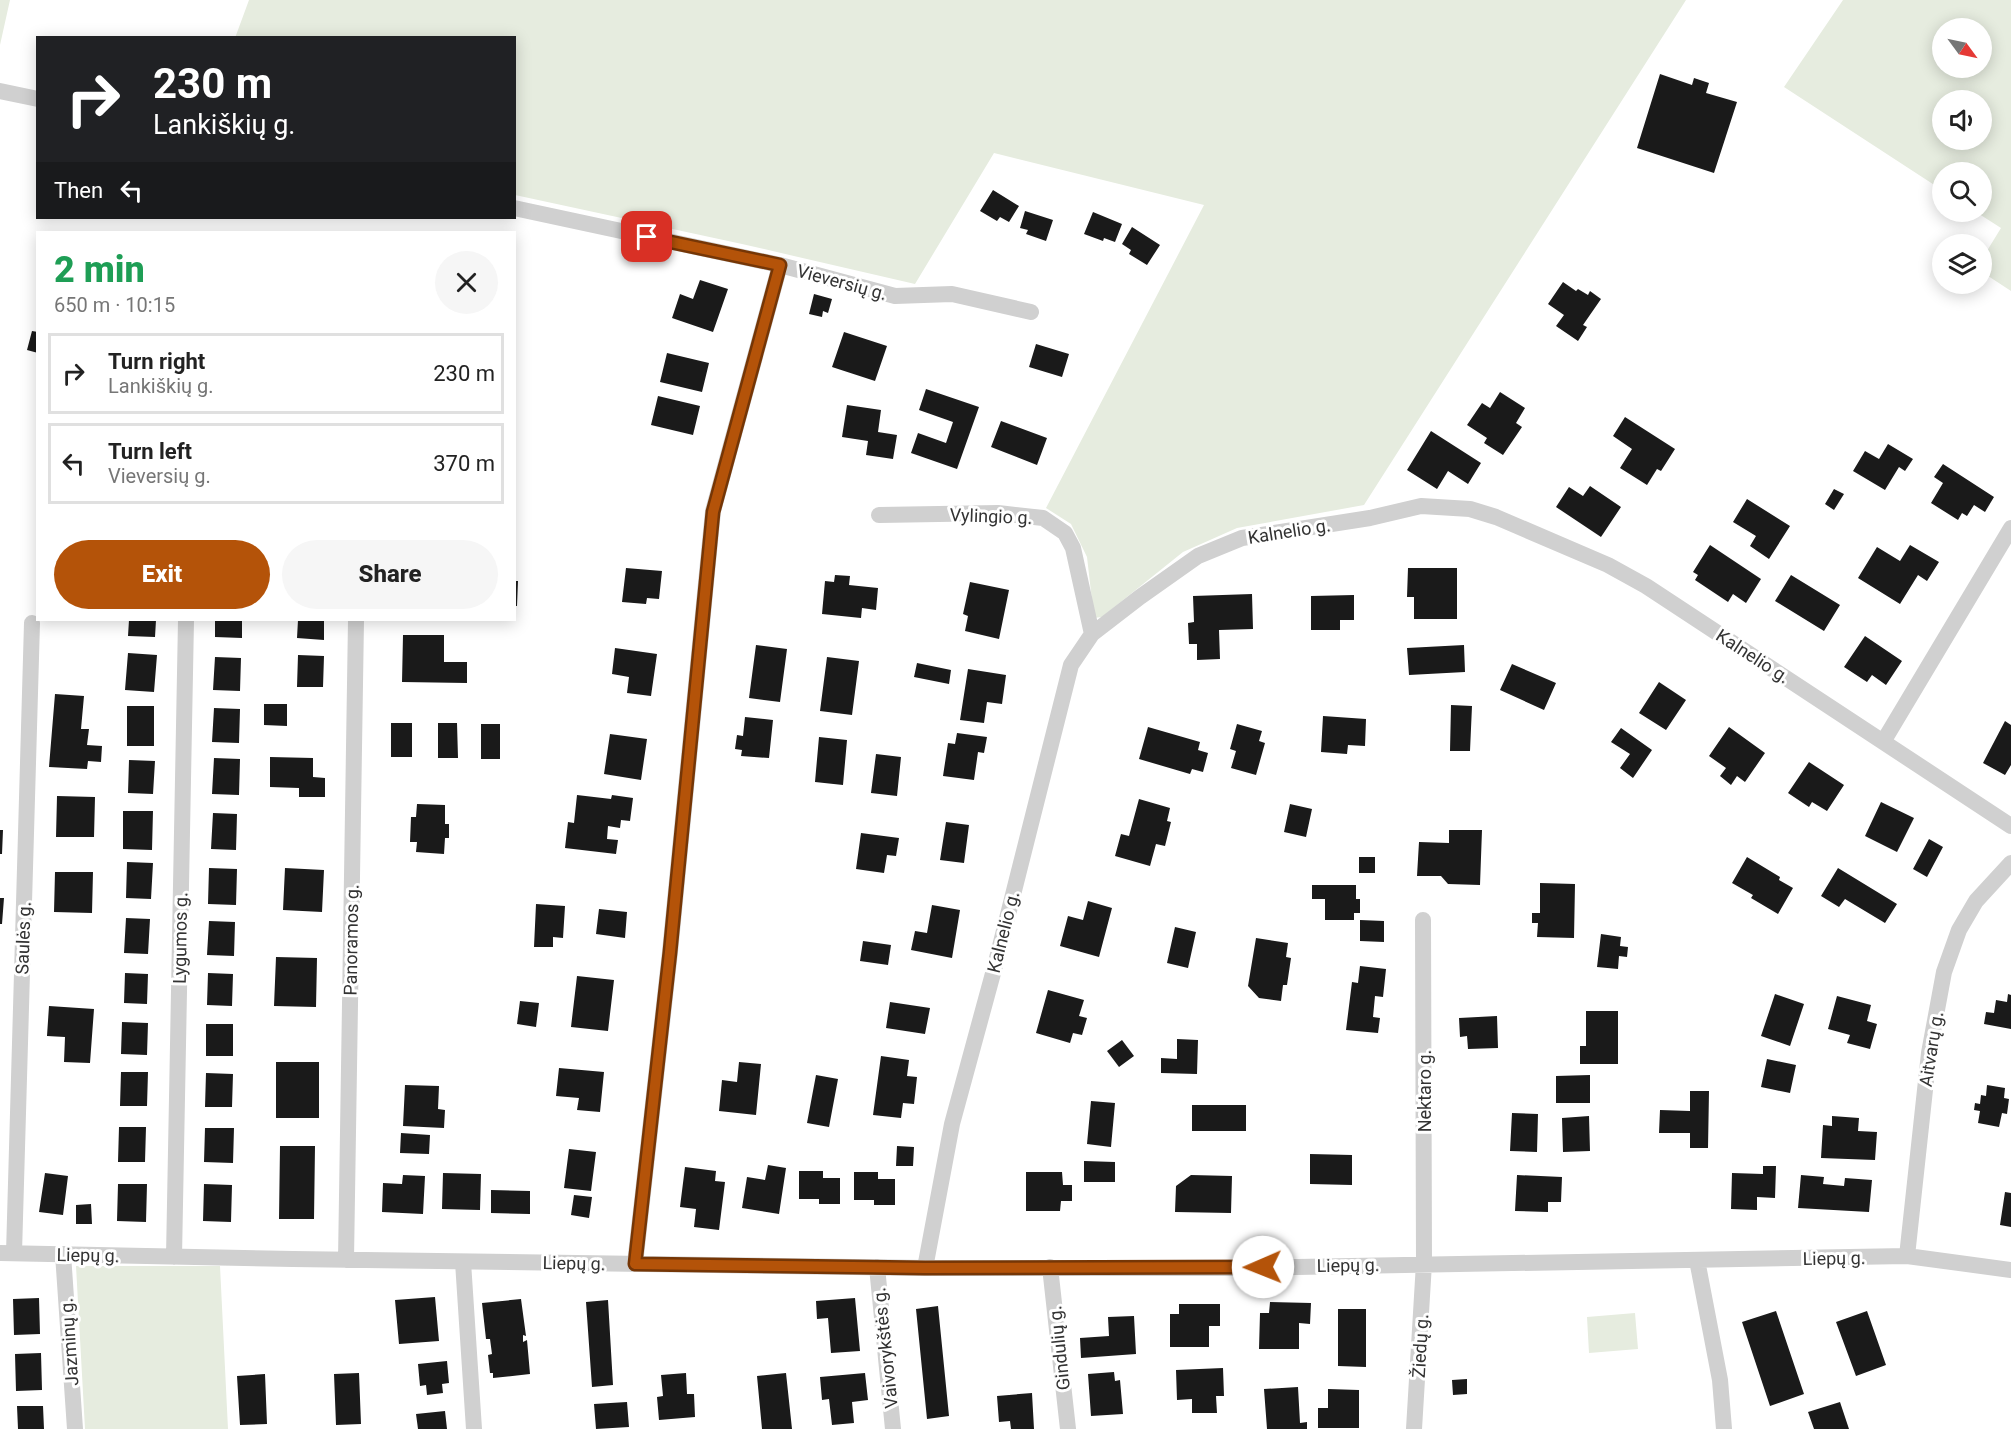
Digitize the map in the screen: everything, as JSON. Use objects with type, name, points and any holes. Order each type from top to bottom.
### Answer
[{"type":"street","points":[[0,91],[36,99]]},
{"type":"street","name":"Vieversių g.","points":[[516,208],[780,265],[895,296],[952,294],[1030,312]]},
{"type":"street","points":[[635,1264],[670,952],[713,512],[780,265]]},
{"type":"street","name":"Kalnelio g.","points":[[925,1268],[952,1124],[995,966],[1071,664],[1092,634],[1140,597],[1198,556],[1242,538],[1371,518],[1421,506],[1470,509],[1496,517],[1608,565],[1646,586],[2011,826]]},
{"type":"street","name":"Vylingio g.","points":[[879,515],[998,513],[1043,518],[1065,533],[1073,548],[1092,634]]},
{"type":"street","points":[[1883,742],[2011,528]]},
{"type":"street","name":"Lygumos g.","points":[[174,1257],[186,621]]},
{"type":"street","name":"Panoramos g.","points":[[346,1260],[356,621]]},
{"type":"street","name":"Saulės g.","points":[[7,1253],[32,623]]},
{"type":"street","name":"Aitvarų g.","points":[[1907,1256],[1929,1053],[1944,972],[1959,930],[1976,901],[2011,863]]},
{"type":"street","name":"Nektaro g.","points":[[1423,920],[1424,1263]]},
{"type":"street","name":"Liepų g.","points":[[7,1253],[925,1268],[1240,1268],[1907,1256],[2011,1270]]},
{"type":"street","name":"Jazminų g.","points":[[63,1254],[75,1429]]},
{"type":"street","points":[[1697,1260],[1720,1380],[1724,1429]]},
{"type":"street","points":[[463,1262],[474,1429]]},
{"type":"street","name":"Žiedų g.","points":[[1414,1429],[1424,1263]]},
{"type":"street","name":"Vaivorykštės g.","points":[[877,1267],[893,1429]]},
{"type":"street","name":"Gindulių g.","points":[[1050,1267],[1068,1429]]},
{"type":"shaded area","points":[[0,0],[10,0],[0,45]]},
{"type":"shaded area","points":[[249,0],[1686,0],[1364,505],[1237,528],[1183,552],[1102,617],[1094,618],[1087,557],[1071,524],[1046,508],[1204,205],[994,153],[915,284],[516,195],[516,36],[236,36]]},
{"type":"shaded area","points":[[1843,0],[2011,0],[2011,291],[1992,279],[1992,243],[2001,228],[1992,222],[1992,162],[1932,162],[1932,183],[1784,87]]},
{"type":"shaded area","points":[[76,1266],[220,1266],[228,1429],[85,1429]]},
{"type":"shaded area","points":[[1635,1313],[1638,1349],[1589,1353],[1587,1317]]},
{"type":"building","points":[[1660,74],[1692,85],[1694,78],[1709,83],[1706,93],[1737,102],[1714,173],[1637,148]]},
{"type":"building","points":[[993,190],[1019,206],[1009,222],[1000,217],[997,221],[980,211]]},
{"type":"building","points":[[1025,211],[1053,220],[1046,241],[1026,234],[1028,230],[1020,228]]},
{"type":"building","points":[[1093,212],[1122,224],[1115,242],[1104,238],[1103,241],[1084,234]]},
{"type":"building","points":[[1132,227],[1160,245],[1147,265],[1129,254],[1131,250],[1122,244]]},
{"type":"building","points":[[700,280],[728,289],[713,332],[672,318],[680,294],[693,299]]},
{"type":"building","points":[[1563,282],[1576,291],[1578,289],[1588,295],[1590,291],[1601,299],[1583,325],[1587,327],[1578,341],[1556,326],[1564,315],[1548,304]]},
{"type":"building","points":[[814,294],[832,299],[828,313],[823,311],[822,317],[809,314]]},
{"type":"building","points":[[32,331],[36,332],[36,352],[27,350]]},
{"type":"building","points":[[844,332],[887,346],[875,381],[832,367]]},
{"type":"building","points":[[1036,344],[1069,354],[1062,377],[1029,367]]},
{"type":"building","points":[[667,353],[709,363],[702,392],[660,382]]},
{"type":"building","points":[[926,389],[979,407],[957,469],[911,453],[918,433],[946,443],[953,422],[919,410]]},
{"type":"building","points":[[1500,392],[1525,408],[1516,423],[1522,427],[1503,455],[1484,443],[1487,438],[1467,425],[1482,403],[1490,408]]},
{"type":"building","points":[[658,396],[700,406],[693,435],[651,425]]},
{"type":"building","points":[[847,405],[881,410],[878,432],[897,435],[893,459],[866,455],[868,441],[842,437]]},
{"type":"building","points":[[1625,417],[1675,449],[1661,471],[1657,469],[1647,485],[1620,468],[1632,449],[1613,436]]},
{"type":"building","points":[[1001,421],[1047,438],[1037,465],[991,447]]},
{"type":"building","points":[[1431,431],[1481,463],[1468,484],[1448,471],[1437,489],[1407,470]]},
{"type":"building","points":[[1888,444],[1913,459],[1905,471],[1899,467],[1885,490],[1853,471],[1865,451],[1879,459]]},
{"type":"building","points":[[1943,464],[1994,497],[1985,512],[1974,505],[1967,516],[1962,513],[1958,520],[1931,503],[1943,483],[1934,477]]},
{"type":"building","points":[[1590,486],[1621,507],[1601,537],[1556,507],[1569,487],[1583,496]]},
{"type":"building","points":[[1834,489],[1844,494],[1834,510],[1825,504]]},
{"type":"building","points":[[1747,499],[1790,526],[1769,559],[1750,546],[1756,536],[1733,522]]},
{"type":"building","points":[[1710,545],[1761,579],[1746,603],[1733,594],[1728,602],[1695,580],[1698,575],[1693,572]]},
{"type":"building","points":[[1910,545],[1939,562],[1927,581],[1918,575],[1900,604],[1858,578],[1877,547],[1900,561]]},
{"type":"building","points":[[626,568],[662,571],[659,599],[647,598],[646,604],[622,602]]},
{"type":"building","points":[[1408,568],[1457,568],[1457,619],[1414,619],[1414,597],[1407,597]]},
{"type":"building","points":[[835,575],[850,576],[849,585],[878,588],[876,610],[862,608],[861,618],[822,614],[825,581],[834,582]]},
{"type":"building","points":[[1791,575],[1840,605],[1824,631],[1775,601]]},
{"type":"building","points":[[516,581],[518,581],[517,606]]},
{"type":"building","points":[[970,582],[1009,590],[999,639],[965,631],[968,616],[963,614]]},
{"type":"building","points":[[1252,594],[1253,629],[1219,630],[1220,659],[1197,660],[1197,644],[1189,644],[1188,623],[1194,622],[1193,596]]},
{"type":"building","points":[[1354,595],[1354,620],[1340,620],[1340,630],[1311,630],[1311,596]]},
{"type":"building","points":[[129,621],[156,621],[155,637],[128,636]]},
{"type":"building","points":[[215,621],[242,621],[242,638],[215,637]]},
{"type":"building","points":[[298,621],[324,621],[324,640],[297,638]]},
{"type":"building","points":[[403,635],[444,635],[444,662],[467,662],[467,683],[402,682]]},
{"type":"building","points":[[1865,636],[1902,661],[1886,685],[1872,675],[1867,682],[1844,667]]},
{"type":"building","points":[[756,645],[787,649],[780,702],[749,698]]},
{"type":"building","points":[[1464,645],[1465,672],[1409,675],[1407,648]]},
{"type":"building","points":[[615,648],[657,654],[651,696],[627,693],[629,677],[612,674]]},
{"type":"building","points":[[128,653],[157,655],[154,692],[125,690]]},
{"type":"building","points":[[298,655],[324,656],[323,687],[297,687]]},
{"type":"building","points":[[215,657],[241,658],[240,691],[213,690]]},
{"type":"building","points":[[827,657],[859,661],[852,715],[820,711]]},
{"type":"building","points":[[917,663],[951,670],[949,684],[914,677]]},
{"type":"building","points":[[1512,664],[1556,683],[1544,710],[1500,690]]},
{"type":"building","points":[[968,669],[1006,675],[1002,704],[987,702],[984,723],[960,720]]},
{"type":"building","points":[[1659,682],[1686,700],[1666,730],[1639,713]]},
{"type":"building","points":[[55,694],[84,696],[81,729],[89,729],[87,745],[102,746],[101,762],[88,761],[87,769],[49,767]]},
{"type":"building","points":[[264,704],[287,704],[287,726],[264,725]]},
{"type":"building","points":[[1451,705],[1472,706],[1470,751],[1450,751]]},
{"type":"building","points":[[127,706],[154,706],[154,746],[127,746]]},
{"type":"building","points":[[214,708],[240,709],[239,743],[212,742]]},
{"type":"building","points":[[1323,716],[1366,719],[1365,746],[1348,745],[1347,754],[1321,752]]},
{"type":"building","points":[[745,717],[773,720],[769,758],[741,756],[742,750],[735,749],[737,735],[743,736]]},
{"type":"building","points":[[2005,721],[2011,725],[2011,765],[2005,775],[1983,763]]},
{"type":"building","points":[[391,723],[412,723],[412,757],[391,757]]},
{"type":"building","points":[[438,723],[457,723],[458,758],[438,758]]},
{"type":"building","points":[[481,724],[500,724],[500,759],[481,759]]},
{"type":"building","points":[[1237,724],[1262,731],[1259,741],[1265,743],[1256,775],[1231,768],[1236,751],[1230,749]]},
{"type":"building","points":[[1148,727],[1200,742],[1198,750],[1208,753],[1203,772],[1192,769],[1190,774],[1139,759]]},
{"type":"building","points":[[1729,727],[1765,753],[1745,782],[1737,776],[1731,785],[1720,776],[1726,768],[1709,756]]},
{"type":"building","points":[[1621,728],[1652,750],[1633,778],[1620,768],[1630,754],[1611,742]]},
{"type":"building","points":[[957,733],[987,737],[984,753],[978,752],[974,780],[943,776],[948,743],[955,744]]},
{"type":"building","points":[[610,734],[647,739],[641,780],[604,774]]},
{"type":"building","points":[[819,737],[847,740],[843,785],[815,782]]},
{"type":"building","points":[[876,754],[901,757],[897,796],[871,793]]},
{"type":"building","points":[[270,757],[313,758],[313,777],[325,778],[325,797],[299,797],[299,788],[270,787]]},
{"type":"building","points":[[214,758],[240,759],[239,795],[212,794]]},
{"type":"building","points":[[129,760],[155,761],[153,794],[128,793]]},
{"type":"building","points":[[1809,762],[1844,785],[1827,811],[1812,802],[1809,807],[1788,793]]},
{"type":"building","points":[[577,795],[611,799],[612,795],[633,798],[630,821],[621,820],[620,828],[608,826],[607,839],[618,840],[616,854],[565,848],[568,822],[574,823]]},
{"type":"building","points":[[57,796],[95,797],[94,837],[56,837]]},
{"type":"building","points":[[1139,799],[1170,808],[1167,821],[1171,822],[1165,846],[1156,844],[1150,866],[1115,856],[1121,834],[1129,836]]},
{"type":"building","points":[[1881,802],[1914,818],[1897,852],[1865,836]]},
{"type":"building","points":[[417,804],[445,805],[445,824],[449,824],[449,838],[445,838],[444,854],[416,852],[417,842],[410,842],[411,817],[416,817]]},
{"type":"building","points":[[1290,804],[1312,809],[1306,837],[1284,832]]},
{"type":"building","points":[[123,811],[153,811],[152,850],[123,849]]},
{"type":"building","points":[[213,813],[237,814],[236,850],[211,849]]},
{"type":"building","points":[[946,822],[969,825],[964,863],[940,860]]},
{"type":"building","points":[[0,830],[3,830],[2,854],[0,854]]},
{"type":"building","points":[[1449,830],[1482,830],[1480,885],[1448,884],[1441,876],[1417,876],[1419,842],[1449,843]]},
{"type":"building","points":[[861,833],[899,838],[896,856],[887,855],[884,873],[856,869]]},
{"type":"building","points":[[1929,839],[1943,847],[1927,877],[1913,869]]},
{"type":"building","points":[[1359,857],[1375,857],[1375,873],[1359,873]]},
{"type":"building","points":[[1747,857],[1780,877],[1779,880],[1793,888],[1778,914],[1751,898],[1753,895],[1732,883]]},
{"type":"building","points":[[127,862],[153,863],[151,899],[126,898]]},
{"type":"building","points":[[209,868],[237,869],[236,905],[208,904]]},
{"type":"building","points":[[285,868],[324,870],[322,912],[283,910]]},
{"type":"building","points":[[1838,868],[1897,904],[1885,923],[1845,899],[1839,907],[1821,896]]},
{"type":"building","points":[[55,872],[93,872],[92,913],[54,912]]},
{"type":"building","points":[[1540,883],[1575,884],[1574,938],[1537,937],[1538,923],[1532,923],[1532,913],[1540,913]]},
{"type":"building","points":[[1312,885],[1356,885],[1356,899],[1360,899],[1360,913],[1354,913],[1354,920],[1325,920],[1325,899],[1312,899]]},
{"type":"building","points":[[0,898],[4,898],[2,924],[0,924]]},
{"type":"building","points":[[1088,901],[1112,908],[1099,957],[1060,946],[1068,916],[1083,920]]},
{"type":"building","points":[[536,904],[565,906],[563,938],[553,937],[553,947],[534,947]]},
{"type":"building","points":[[932,905],[960,910],[952,958],[911,950],[915,931],[927,933]]},
{"type":"building","points":[[599,909],[627,912],[625,938],[596,934]]},
{"type":"building","points":[[126,918],[150,919],[148,954],[124,953]]},
{"type":"building","points":[[1360,920],[1384,921],[1384,942],[1360,941]]},
{"type":"building","points":[[209,921],[235,922],[234,956],[207,955]]},
{"type":"building","points":[[1175,927],[1196,932],[1188,968],[1167,963]]},
{"type":"building","points":[[1601,934],[1621,937],[1620,946],[1628,947],[1627,957],[1619,956],[1618,969],[1597,967]]},
{"type":"building","points":[[1256,938],[1288,943],[1286,957],[1291,958],[1287,985],[1283,985],[1281,1001],[1259,998],[1248,986]]},
{"type":"building","points":[[863,941],[891,945],[888,965],[860,961]]},
{"type":"building","points":[[276,957],[317,958],[316,1007],[274,1006]]},
{"type":"building","points":[[1360,966],[1386,969],[1383,997],[1375,996],[1373,1017],[1380,1018],[1378,1033],[1346,1030],[1352,982],[1358,983]]},
{"type":"building","points":[[125,973],[148,974],[147,1004],[124,1003]]},
{"type":"building","points":[[208,973],[233,974],[232,1006],[207,1005]]},
{"type":"building","points":[[577,976],[614,980],[608,1031],[571,1027]]},
{"type":"building","points":[[1048,990],[1084,1000],[1079,1016],[1087,1018],[1082,1035],[1073,1033],[1070,1043],[1036,1033]]},
{"type":"building","points":[[1775,994],[1804,1004],[1790,1046],[1761,1036]]},
{"type":"building","points":[[2008,994],[2011,995],[2011,1029],[1984,1024],[1986,1012],[1994,1013],[1996,1000],[2007,1002]]},
{"type":"building","points":[[1837,996],[1871,1005],[1867,1021],[1877,1024],[1870,1049],[1847,1043],[1850,1035],[1828,1029]]},
{"type":"building","points":[[520,1001],[539,1003],[536,1027],[517,1024]]},
{"type":"building","points":[[890,1002],[930,1008],[925,1034],[886,1028]]},
{"type":"building","points":[[49,1006],[94,1009],[90,1063],[64,1062],[65,1037],[47,1036]]},
{"type":"building","points":[[1586,1011],[1618,1011],[1618,1064],[1580,1064],[1580,1046],[1586,1046]]},
{"type":"building","points":[[1497,1016],[1498,1048],[1468,1049],[1467,1036],[1460,1037],[1459,1018]]},
{"type":"building","points":[[122,1022],[148,1023],[147,1055],[121,1054]]},
{"type":"building","points":[[206,1024],[233,1024],[233,1056],[206,1056]]},
{"type":"building","points":[[1177,1039],[1198,1040],[1197,1074],[1161,1073],[1161,1058],[1177,1059]]},
{"type":"building","points":[[1122,1040],[1134,1056],[1119,1067],[1107,1051]]},
{"type":"building","points":[[881,1056],[909,1060],[907,1076],[917,1077],[914,1104],[903,1103],[901,1118],[873,1115]]},
{"type":"building","points":[[1767,1059],[1796,1065],[1790,1093],[1761,1087]]},
{"type":"building","points":[[276,1062],[319,1062],[319,1118],[276,1118]]},
{"type":"building","points":[[739,1062],[761,1064],[756,1115],[719,1111],[722,1080],[737,1082]]},
{"type":"building","points":[[559,1068],[604,1072],[600,1112],[577,1110],[579,1098],[556,1096]]},
{"type":"building","points":[[121,1072],[148,1072],[147,1106],[120,1106]]},
{"type":"building","points":[[206,1073],[233,1074],[232,1107],[205,1107]]},
{"type":"building","points":[[816,1075],[838,1079],[829,1127],[807,1123]]},
{"type":"building","points":[[1590,1075],[1590,1103],[1556,1103],[1556,1076]]},
{"type":"building","points":[[405,1085],[439,1086],[438,1109],[445,1110],[444,1128],[403,1126]]},
{"type":"building","points":[[1987,1085],[2005,1088],[2004,1098],[2009,1099],[2007,1114],[2002,1113],[1999,1127],[1978,1123],[1980,1111],[1974,1110],[1975,1103],[1980,1104],[1981,1095],[1986,1096]]},
{"type":"building","points":[[1690,1091],[1709,1091],[1708,1148],[1690,1148],[1690,1133],[1659,1133],[1660,1110],[1690,1111]]},
{"type":"building","points":[[1091,1101],[1115,1103],[1111,1147],[1087,1144]]},
{"type":"building","points":[[1192,1105],[1246,1105],[1246,1131],[1192,1131]]},
{"type":"building","points":[[1512,1113],[1538,1114],[1537,1152],[1510,1151]]},
{"type":"building","points":[[1589,1116],[1590,1151],[1563,1152],[1562,1118]]},
{"type":"building","points":[[1832,1116],[1859,1118],[1858,1131],[1877,1132],[1875,1160],[1821,1158],[1823,1125],[1832,1126]]},
{"type":"building","points":[[119,1127],[146,1127],[145,1162],[118,1162]]},
{"type":"building","points":[[205,1128],[234,1128],[233,1163],[204,1162]]},
{"type":"building","points":[[401,1133],[430,1135],[429,1154],[400,1153]]},
{"type":"building","points":[[280,1146],[315,1146],[314,1219],[279,1219]]},
{"type":"building","points":[[897,1146],[914,1147],[913,1166],[896,1166]]},
{"type":"building","points":[[569,1149],[596,1152],[591,1191],[564,1188]]},
{"type":"building","points":[[1310,1154],[1352,1155],[1352,1185],[1310,1184]]},
{"type":"building","points":[[1084,1161],[1115,1162],[1115,1182],[1084,1182]]},
{"type":"building","points":[[768,1165],[786,1168],[779,1214],[742,1208],[747,1177],[765,1180]]},
{"type":"building","points":[[1763,1166],[1776,1166],[1775,1198],[1757,1197],[1757,1210],[1731,1209],[1732,1173],[1763,1174]]},
{"type":"building","points":[[685,1167],[716,1171],[715,1181],[725,1182],[719,1230],[694,1227],[696,1209],[680,1207]]},
{"type":"building","points":[[799,1171],[823,1171],[823,1178],[840,1178],[840,1204],[819,1204],[819,1199],[799,1199]]},
{"type":"building","points":[[854,1172],[878,1172],[878,1179],[895,1179],[895,1205],[874,1205],[874,1200],[854,1200]]},
{"type":"building","points":[[1026,1172],[1062,1172],[1063,1185],[1072,1185],[1072,1201],[1061,1201],[1060,1211],[1026,1211]]},
{"type":"building","points":[[45,1173],[68,1176],[63,1215],[39,1212]]},
{"type":"building","points":[[443,1173],[481,1174],[480,1210],[442,1209]]},
{"type":"building","points":[[403,1175],[425,1176],[423,1214],[382,1212],[383,1183],[402,1184]]},
{"type":"building","points":[[1191,1175],[1232,1176],[1231,1213],[1175,1212],[1176,1186]]},
{"type":"building","points":[[1517,1175],[1562,1177],[1561,1202],[1548,1202],[1548,1212],[1515,1211]]},
{"type":"building","points":[[1801,1175],[1824,1177],[1823,1184],[1844,1186],[1845,1178],[1872,1180],[1869,1212],[1798,1208]]},
{"type":"building","points":[[118,1184],[147,1184],[146,1222],[117,1221]]},
{"type":"building","points":[[204,1184],[232,1185],[231,1222],[203,1221]]},
{"type":"building","points":[[491,1190],[530,1191],[530,1214],[491,1213]]},
{"type":"building","points":[[2005,1192],[2011,1193],[2011,1227],[2000,1225]]},
{"type":"building","points":[[574,1195],[592,1197],[589,1218],[571,1215]]},
{"type":"building","points":[[91,1204],[92,1224],[76,1224],[76,1205]]},
{"type":"building","points":[[435,1297],[439,1341],[399,1344],[395,1300]]},
{"type":"building","points":[[39,1298],[40,1334],[14,1335],[13,1299]]},
{"type":"building","points":[[855,1298],[860,1351],[831,1353],[828,1318],[817,1319],[816,1301]]},
{"type":"building","points":[[521,1299],[526,1336],[523,1335],[523,1342],[527,1340],[530,1374],[493,1378],[493,1373],[490,1373],[488,1355],[492,1354],[490,1339],[486,1339],[482,1303]]},
{"type":"building","points":[[608,1300],[613,1385],[592,1387],[586,1302]]},
{"type":"building","points":[[1270,1302],[1311,1303],[1310,1324],[1299,1323],[1299,1349],[1259,1349],[1260,1313],[1269,1313]]},
{"type":"building","points":[[1179,1304],[1220,1304],[1220,1326],[1209,1326],[1209,1347],[1170,1347],[1170,1314],[1179,1314]]},
{"type":"building","points":[[938,1306],[949,1416],[927,1419],[916,1309]]},
{"type":"building","points":[[1338,1309],[1366,1309],[1366,1367],[1338,1366]]},
{"type":"building","points":[[1776,1311],[1804,1394],[1770,1406],[1742,1322]]},
{"type":"building","points":[[1867,1311],[1886,1365],[1856,1376],[1836,1322]]},
{"type":"building","points":[[1134,1316],[1136,1354],[1081,1358],[1080,1338],[1109,1336],[1108,1317]]},
{"type":"building","points":[[41,1353],[42,1390],[16,1391],[15,1354]]},
{"type":"building","points":[[447,1361],[449,1383],[442,1384],[443,1393],[427,1395],[426,1385],[420,1386],[418,1364]]},
{"type":"building","points":[[1223,1368],[1224,1396],[1216,1396],[1217,1413],[1192,1413],[1192,1399],[1177,1400],[1176,1370]]},
{"type":"building","points":[[1114,1372],[1115,1381],[1120,1380],[1123,1414],[1091,1416],[1088,1374]]},
{"type":"building","points":[[359,1373],[361,1424],[336,1425],[334,1374]]},
{"type":"building","points":[[686,1373],[687,1394],[694,1394],[695,1417],[659,1420],[657,1397],[663,1396],[661,1375]]},
{"type":"building","points":[[786,1373],[792,1429],[762,1429],[757,1376]]},
{"type":"building","points":[[865,1373],[868,1400],[852,1402],[854,1423],[832,1425],[829,1399],[822,1400],[820,1377]]},
{"type":"building","points":[[265,1374],[267,1424],[240,1425],[237,1376]]},
{"type":"building","points":[[1467,1379],[1467,1394],[1453,1395],[1452,1380]]},
{"type":"building","points":[[1298,1387],[1300,1423],[1307,1422],[1307,1429],[1267,1429],[1264,1389]]},
{"type":"building","points":[[1328,1389],[1359,1390],[1359,1428],[1318,1428],[1318,1408],[1328,1408]]},
{"type":"building","points":[[1032,1393],[1034,1429],[1011,1429],[1010,1421],[999,1422],[997,1396]]},
{"type":"building","points":[[627,1402],[629,1427],[596,1429],[594,1404]]},
{"type":"building","points":[[1840,1402],[1849,1429],[1814,1429],[1808,1412]]},
{"type":"building","points":[[17,1406],[43,1406],[44,1429],[18,1429]]},
{"type":"building","points":[[445,1411],[447,1429],[418,1429],[416,1414]]},
{"type":"route","points":[[647,237],[780,265],[713,512],[670,952],[635,1264],[925,1268],[1263,1267]]}]
